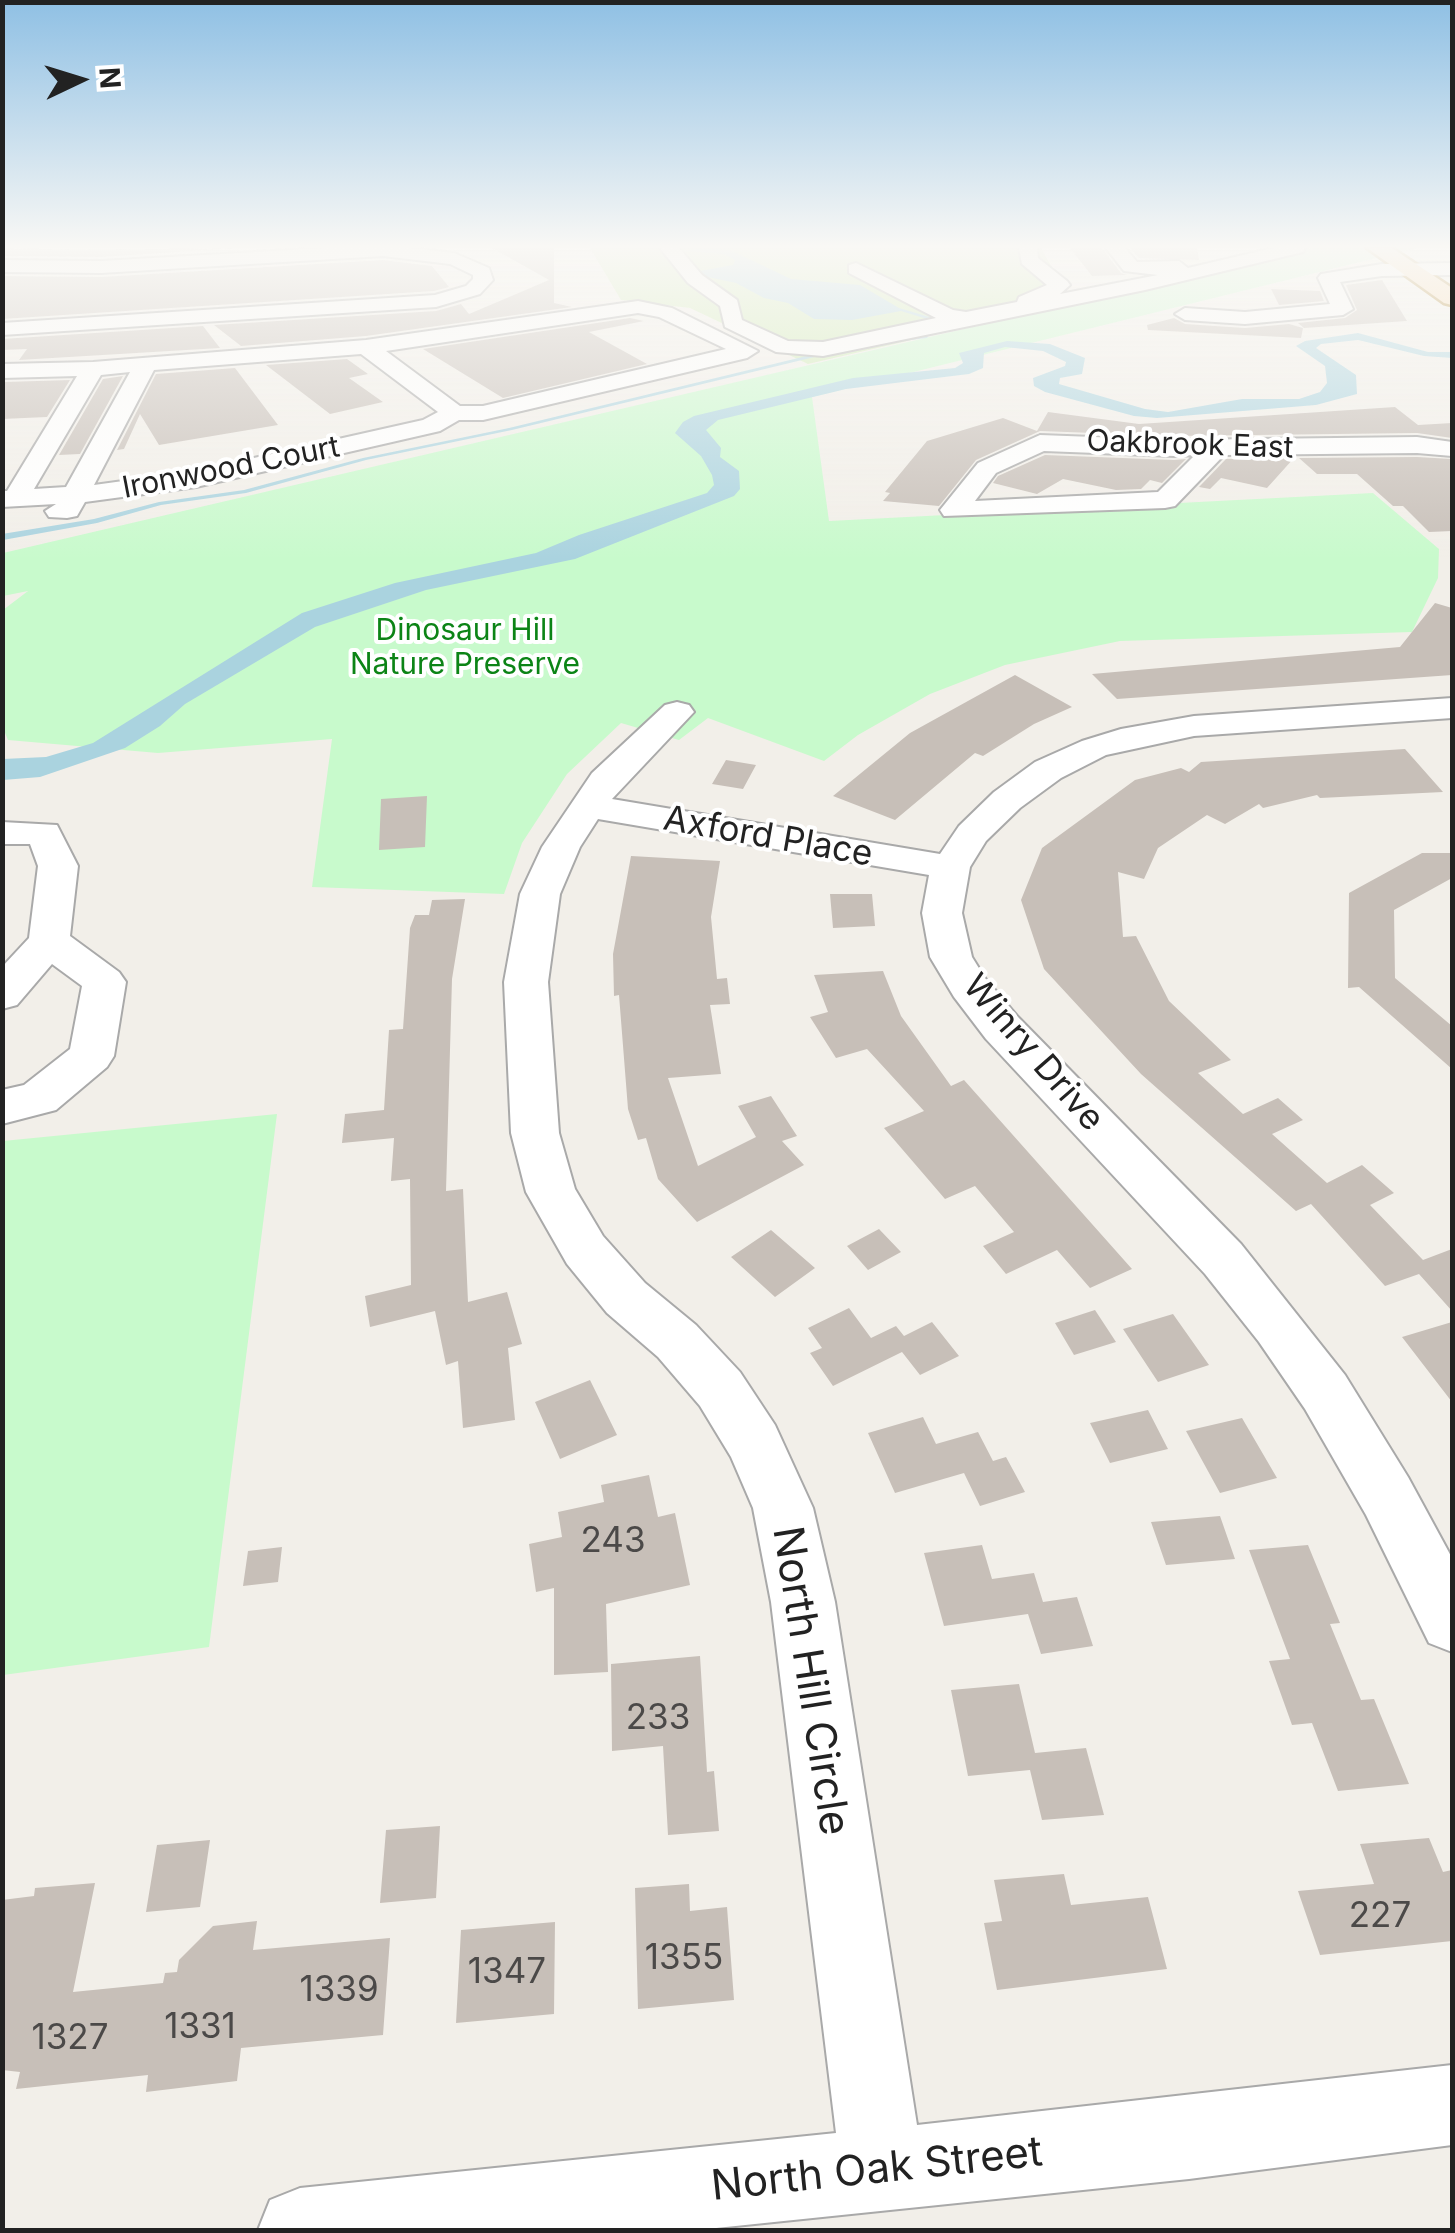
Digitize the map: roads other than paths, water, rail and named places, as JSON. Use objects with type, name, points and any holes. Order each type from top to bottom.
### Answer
[{"type":"street","points":[[2,372],[93,369],[299,352]]},
{"type":"street","points":[[373,352],[454,413]]},
{"type":"street","name":"Ironwood Court","points":[[6,504],[67,510],[75,495],[141,489],[225,474],[431,426],[454,413],[483,413],[742,352]]},
{"type":"street","points":[[75,495],[146,364]]},
{"type":"street","points":[[6,504],[93,369]]},
{"type":"street","name":"Oakbrook East","points":[[1217,448],[1165,500],[954,510],[987,468],[1040,443],[1442,448]]},
{"type":"street","name":"Winry Drive","points":[[1452,708],[1194,726],[1134,736],[1094,748],[1048,770],[1006,800],[972,834],[950,867],[942,913],[951,957],[968,987],[1002,1028],[1222,1259],[1278,1326],[1324,1392],[1387,1496],[1452,1621]]},
{"type":"street","name":"North Hill Circle","points":[[677,712],[605,780],[561,846],[540,894],[526,982],[535,1132],[551,1192],[585,1250],[626,1298],[677,1342],[720,1389],[754,1444],[783,1508],[802,1602],[882,2168]]},
{"type":"street","name":"Axford Place","points":[[587,806],[950,867]]},
{"type":"street","points":[[2,833],[44,833],[58,866],[50,942],[2,995]]},
{"type":"street","points":[[2,1108],[39,1098],[91,1056],[104,982],[50,942]]},
{"type":"street","name":"North Oak Street","points":[[300,2230],[1190,2138],[1452,2105]]},
{"type":"water","points":[[834,352],[512,430],[366,460],[246,493],[161,505],[97,523],[3,540],[2,534],[94,519],[159,502],[244,490],[363,458]]},
{"type":"water","points":[[987,352],[983,368],[969,374],[846,389],[718,420],[706,430],[721,448],[720,457],[739,471],[740,489],[734,496],[575,559],[426,590],[315,627],[185,704],[125,748],[40,777],[3,780],[3,759],[46,757],[93,743],[302,613],[395,583],[536,553],[707,493],[714,485],[712,475],[701,456],[675,433],[694,416],[853,378],[955,368],[963,363],[959,353]]},
{"type":"water","points":[[1046,352],[1071,352],[1085,358],[1082,374],[1060,378],[1059,384],[1168,412],[1242,399],[1299,399],[1320,392],[1327,383],[1325,366],[1305,352],[1322,352],[1356,375],[1357,394],[1316,405],[1157,418],[1134,416],[1045,392],[1034,386],[1033,378],[1065,366],[1066,362]]},
{"type":"water","points":[[1408,352],[1452,352],[1452,358]]},
{"type":"park label","name":"Dinosaur Hill Nature Preserve","points":[[465,648]]}]
